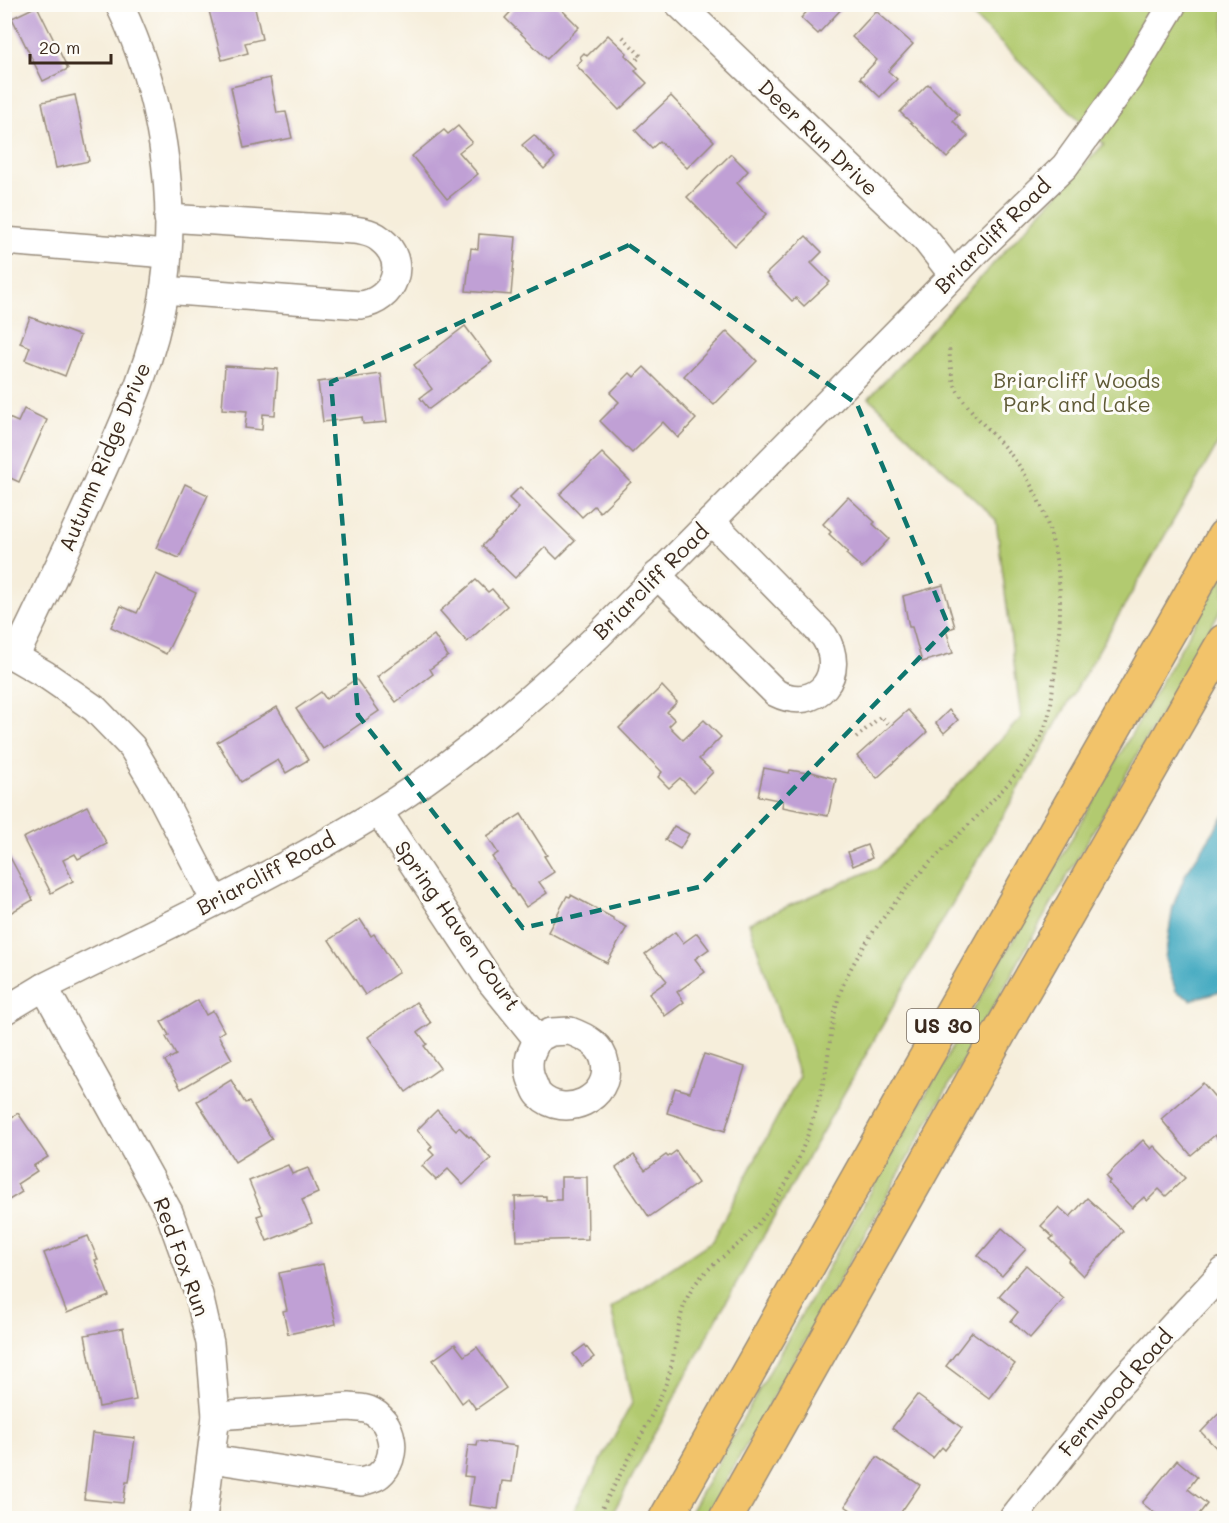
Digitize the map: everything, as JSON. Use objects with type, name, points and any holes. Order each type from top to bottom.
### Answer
[{"type":"main road","name":"US 30","points":[[666,1518],[1019,892],[1224,536]]},
{"type":"main road","name":"US 30","points":[[726,1518],[1224,641]]},
{"type":"street","name":"Autumn Ridge Drive","points":[[10,655],[129,412],[152,346],[164,290],[168,218],[166,176],[156,108],[143,62],[119,4]]},
{"type":"street","name":"Deer Run Drive","points":[[679,4],[925,240],[953,274]]},
{"type":"street","name":"Briarcliff Road","points":[[4,1011],[44,987],[305,855],[379,812],[455,758],[542,688],[598,636],[953,274],[1065,165],[1128,79],[1173,4]]},
{"type":"street","points":[[164,290],[360,305],[372,304],[382,297],[396,276],[396,262],[390,250],[381,239],[367,232],[295,225],[168,218]]},
{"type":"street","points":[[4,241],[167,254]]},
{"type":"street","points":[[657,575],[776,693],[796,699],[822,691],[832,675],[834,665],[833,654],[824,636],[711,521]]},
{"type":"street","points":[[10,655],[46,675],[95,709],[132,747],[162,798],[216,902]]},
{"type":"street","name":"Spring Haven Court","points":[[379,812],[491,982],[537,1039]]},
{"type":"street","name":"Red Fox Run","points":[[44,987],[169,1212],[200,1296],[210,1343],[216,1416],[203,1518]]},
{"type":"street","name":"Fernwood Road","points":[[1013,1518],[1113,1392],[1224,1271]]},
{"type":"street","points":[[212,1459],[361,1482],[379,1476],[388,1462],[393,1444],[387,1425],[370,1411],[350,1407],[216,1416]]},
{"type":"path","points":[[623,37],[641,56],[633,63]]},
{"type":"path","points":[[597,1518],[666,1383],[687,1297],[703,1276],[765,1216],[788,1181],[797,1162],[818,1106],[826,1071],[833,1018],[841,989],[860,952],[896,901],[919,874],[1013,778],[1033,750],[1048,719],[1060,633],[1059,577],[1054,550],[1036,495],[1018,464],[963,399],[955,384],[950,368],[949,345]]},
{"type":"path","points":[[856,738],[881,716],[890,725]]},
{"type":"highlighted area","points":[[629,245],[857,404],[949,627],[699,887],[523,928],[358,715],[331,382]]},
{"type":"green space","name":"Briarcliff Woods Park and Lake","points":[[962,5],[1224,5],[1224,433],[899,996],[717,1318],[610,1518],[570,1518],[632,1403],[611,1308],[712,1241],[799,1076],[749,923],[879,867],[1021,718],[996,520],[869,398],[1104,144]]},
{"type":"green space","points":[[1224,573],[1224,604],[1041,922],[705,1518],[687,1518],[981,996]]},
{"type":"water","points":[[1224,816],[1224,990],[1191,1000],[1176,991],[1165,959],[1173,906],[1186,873]]},
{"type":"building","points":[[218,4],[254,4],[262,39],[245,43],[248,53],[222,60],[208,7]]},
{"type":"building","points":[[518,4],[556,4],[579,27],[547,59],[505,18]]},
{"type":"building","points":[[810,4],[846,4],[818,34],[801,18],[812,6]]},
{"type":"building","points":[[37,6],[68,69],[43,81],[12,18]]},
{"type":"building","points":[[876,11],[913,44],[888,71],[897,79],[880,97],[860,78],[877,60],[852,37]]},
{"type":"building","points":[[608,35],[627,53],[625,55],[638,68],[635,71],[647,83],[619,110],[576,65],[582,60],[580,57],[584,53],[587,56]]},
{"type":"building","points":[[270,78],[277,113],[286,112],[292,138],[244,148],[231,87]]},
{"type":"building","points":[[928,84],[959,115],[953,121],[968,136],[947,158],[900,112]]},
{"type":"building","points":[[75,95],[89,161],[56,168],[42,102]]},
{"type":"building","points":[[671,96],[714,141],[687,168],[660,141],[652,148],[635,130]]},
{"type":"building","points":[[458,126],[472,142],[459,152],[478,174],[447,199],[412,156],[444,130],[448,134]]},
{"type":"building","points":[[534,135],[555,158],[544,169],[522,145]]},
{"type":"building","points":[[731,154],[748,171],[737,183],[767,214],[735,246],[687,197]]},
{"type":"building","points":[[479,234],[516,237],[511,295],[466,291],[471,248],[478,249]]},
{"type":"building","points":[[806,236],[822,252],[811,263],[830,282],[804,306],[796,298],[792,301],[766,274]]},
{"type":"building","points":[[30,317],[80,336],[65,376],[25,360],[30,347],[20,343]]},
{"type":"building","points":[[465,326],[492,362],[429,409],[420,398],[432,389],[414,365]]},
{"type":"building","points":[[727,331],[757,361],[714,405],[684,376]]},
{"type":"building","points":[[225,366],[278,369],[275,415],[263,414],[262,430],[245,428],[247,411],[222,409]]},
{"type":"building","points":[[644,367],[696,419],[678,438],[663,422],[632,453],[600,421],[619,402],[610,393],[630,373],[634,377]]},
{"type":"building","points":[[381,374],[387,422],[363,424],[362,417],[323,422],[318,382]]},
{"type":"building","points":[[24,409],[47,420],[19,482],[4,475],[4,416],[18,422]]},
{"type":"building","points":[[602,453],[631,482],[600,512],[594,506],[582,517],[560,494]]},
{"type":"building","points":[[185,484],[208,495],[179,558],[156,548]]},
{"type":"building","points":[[520,487],[575,541],[557,559],[545,547],[515,578],[482,546],[519,508],[509,498]]},
{"type":"building","points":[[848,497],[875,522],[873,524],[889,539],[862,568],[846,554],[848,552],[829,534],[831,532],[823,524]]},
{"type":"building","points":[[156,574],[196,593],[166,654],[111,627],[121,606],[137,613]]},
{"type":"building","points":[[476,580],[488,592],[492,589],[507,606],[467,642],[440,611]]},
{"type":"building","points":[[943,585],[955,627],[946,630],[953,653],[922,662],[912,627],[909,627],[903,596]]},
{"type":"building","points":[[434,635],[448,656],[430,669],[433,674],[396,702],[377,677]]},
{"type":"building","points":[[356,679],[379,711],[323,749],[296,709],[321,692],[326,699]]},
{"type":"building","points":[[662,686],[677,702],[667,712],[675,720],[669,726],[683,740],[704,720],[721,737],[699,759],[713,772],[694,792],[680,778],[669,788],[658,777],[662,772],[619,728]]},
{"type":"building","points":[[277,707],[308,760],[286,773],[278,760],[241,782],[217,742]]},
{"type":"building","points":[[908,710],[927,732],[877,778],[857,756]]},
{"type":"building","points":[[949,710],[958,720],[944,733],[936,723]]},
{"type":"building","points":[[764,768],[789,773],[790,770],[807,773],[808,771],[836,779],[828,816],[782,807],[783,801],[758,796]]},
{"type":"building","points":[[87,806],[107,844],[78,859],[75,854],[63,860],[73,881],[51,893],[23,838]]},
{"type":"building","points":[[521,814],[547,855],[544,856],[554,872],[539,882],[547,893],[526,907],[492,857],[498,853],[487,836]]},
{"type":"building","points":[[674,826],[689,834],[680,849],[665,840]]},
{"type":"building","points":[[867,845],[872,858],[853,866],[848,852]]},
{"type":"building","points":[[4,846],[33,900],[10,913],[4,903]]},
{"type":"building","points":[[571,895],[627,927],[607,963],[548,932],[567,896]]},
{"type":"building","points":[[360,919],[371,936],[374,934],[399,972],[365,995],[329,940]]},
{"type":"building","points":[[675,932],[683,943],[697,933],[709,949],[695,959],[705,972],[677,992],[684,1002],[665,1016],[649,994],[667,981],[645,954]]},
{"type":"building","points":[[198,1000],[206,1015],[213,1011],[224,1031],[218,1035],[232,1059],[181,1089],[165,1061],[176,1055],[166,1037],[169,1035],[161,1022]]},
{"type":"building","points":[[416,1002],[431,1023],[418,1032],[427,1044],[424,1046],[440,1068],[406,1092],[368,1037]]},
{"type":"building","points":[[704,1054],[745,1067],[725,1131],[667,1113],[675,1088],[690,1092]]},
{"type":"building","points":[[231,1080],[245,1103],[249,1102],[272,1139],[235,1162],[197,1101]]},
{"type":"building","points":[[1203,1083],[1224,1108],[1224,1147],[1215,1135],[1191,1155],[1161,1119]]},
{"type":"building","points":[[437,1110],[456,1130],[459,1127],[469,1137],[471,1136],[491,1159],[463,1185],[448,1169],[436,1180],[422,1166],[434,1155],[429,1150],[432,1146],[417,1130]]},
{"type":"building","points":[[18,1113],[48,1157],[33,1166],[37,1171],[17,1184],[22,1192],[9,1200],[4,1194],[4,1141],[7,1140],[4,1136],[4,1122]]},
{"type":"building","points":[[1143,1140],[1151,1149],[1154,1146],[1185,1178],[1166,1196],[1159,1189],[1147,1201],[1144,1197],[1132,1208],[1108,1183],[1110,1181],[1106,1176]]},
{"type":"building","points":[[676,1151],[698,1183],[649,1217],[616,1168],[634,1155],[645,1170],[666,1155],[668,1157]]},
{"type":"building","points":[[288,1165],[292,1174],[308,1168],[318,1193],[302,1200],[312,1223],[267,1241],[257,1216],[263,1214],[249,1181]]},
{"type":"building","points":[[561,1177],[587,1177],[588,1239],[517,1241],[515,1197],[546,1196],[546,1200],[561,1200]]},
{"type":"building","points":[[1087,1198],[1123,1231],[1083,1276],[1050,1239],[1053,1237],[1041,1226],[1059,1207],[1070,1217]]},
{"type":"building","points":[[1002,1228],[1026,1249],[1002,1276],[978,1256]]},
{"type":"building","points":[[88,1236],[109,1296],[67,1313],[44,1253]]},
{"type":"building","points":[[323,1264],[336,1324],[288,1334],[283,1311],[287,1310],[279,1273]]},
{"type":"building","points":[[1026,1265],[1064,1299],[1030,1338],[1011,1321],[1018,1312],[999,1296]]},
{"type":"building","points":[[123,1328],[136,1400],[99,1407],[85,1335]]},
{"type":"building","points":[[972,1332],[1015,1364],[989,1398],[946,1366]]},
{"type":"building","points":[[455,1344],[464,1356],[477,1347],[506,1388],[476,1409],[468,1398],[462,1403],[433,1360]]},
{"type":"building","points":[[585,1345],[594,1357],[582,1366],[573,1354]]},
{"type":"building","points":[[917,1395],[962,1428],[945,1450],[942,1447],[933,1458],[892,1428]]},
{"type":"building","points":[[1224,1408],[1224,1456],[1201,1432]]},
{"type":"building","points":[[92,1433],[135,1438],[129,1482],[126,1482],[123,1503],[84,1499]]},
{"type":"building","points":[[478,1441],[517,1446],[512,1482],[502,1481],[498,1509],[469,1505],[473,1477],[464,1476],[468,1445],[477,1446]]},
{"type":"building","points":[[877,1457],[920,1485],[897,1518],[863,1518],[845,1506]]},
{"type":"building","points":[[1177,1460],[1197,1477],[1188,1489],[1207,1504],[1196,1518],[1161,1518],[1142,1503]]}]
